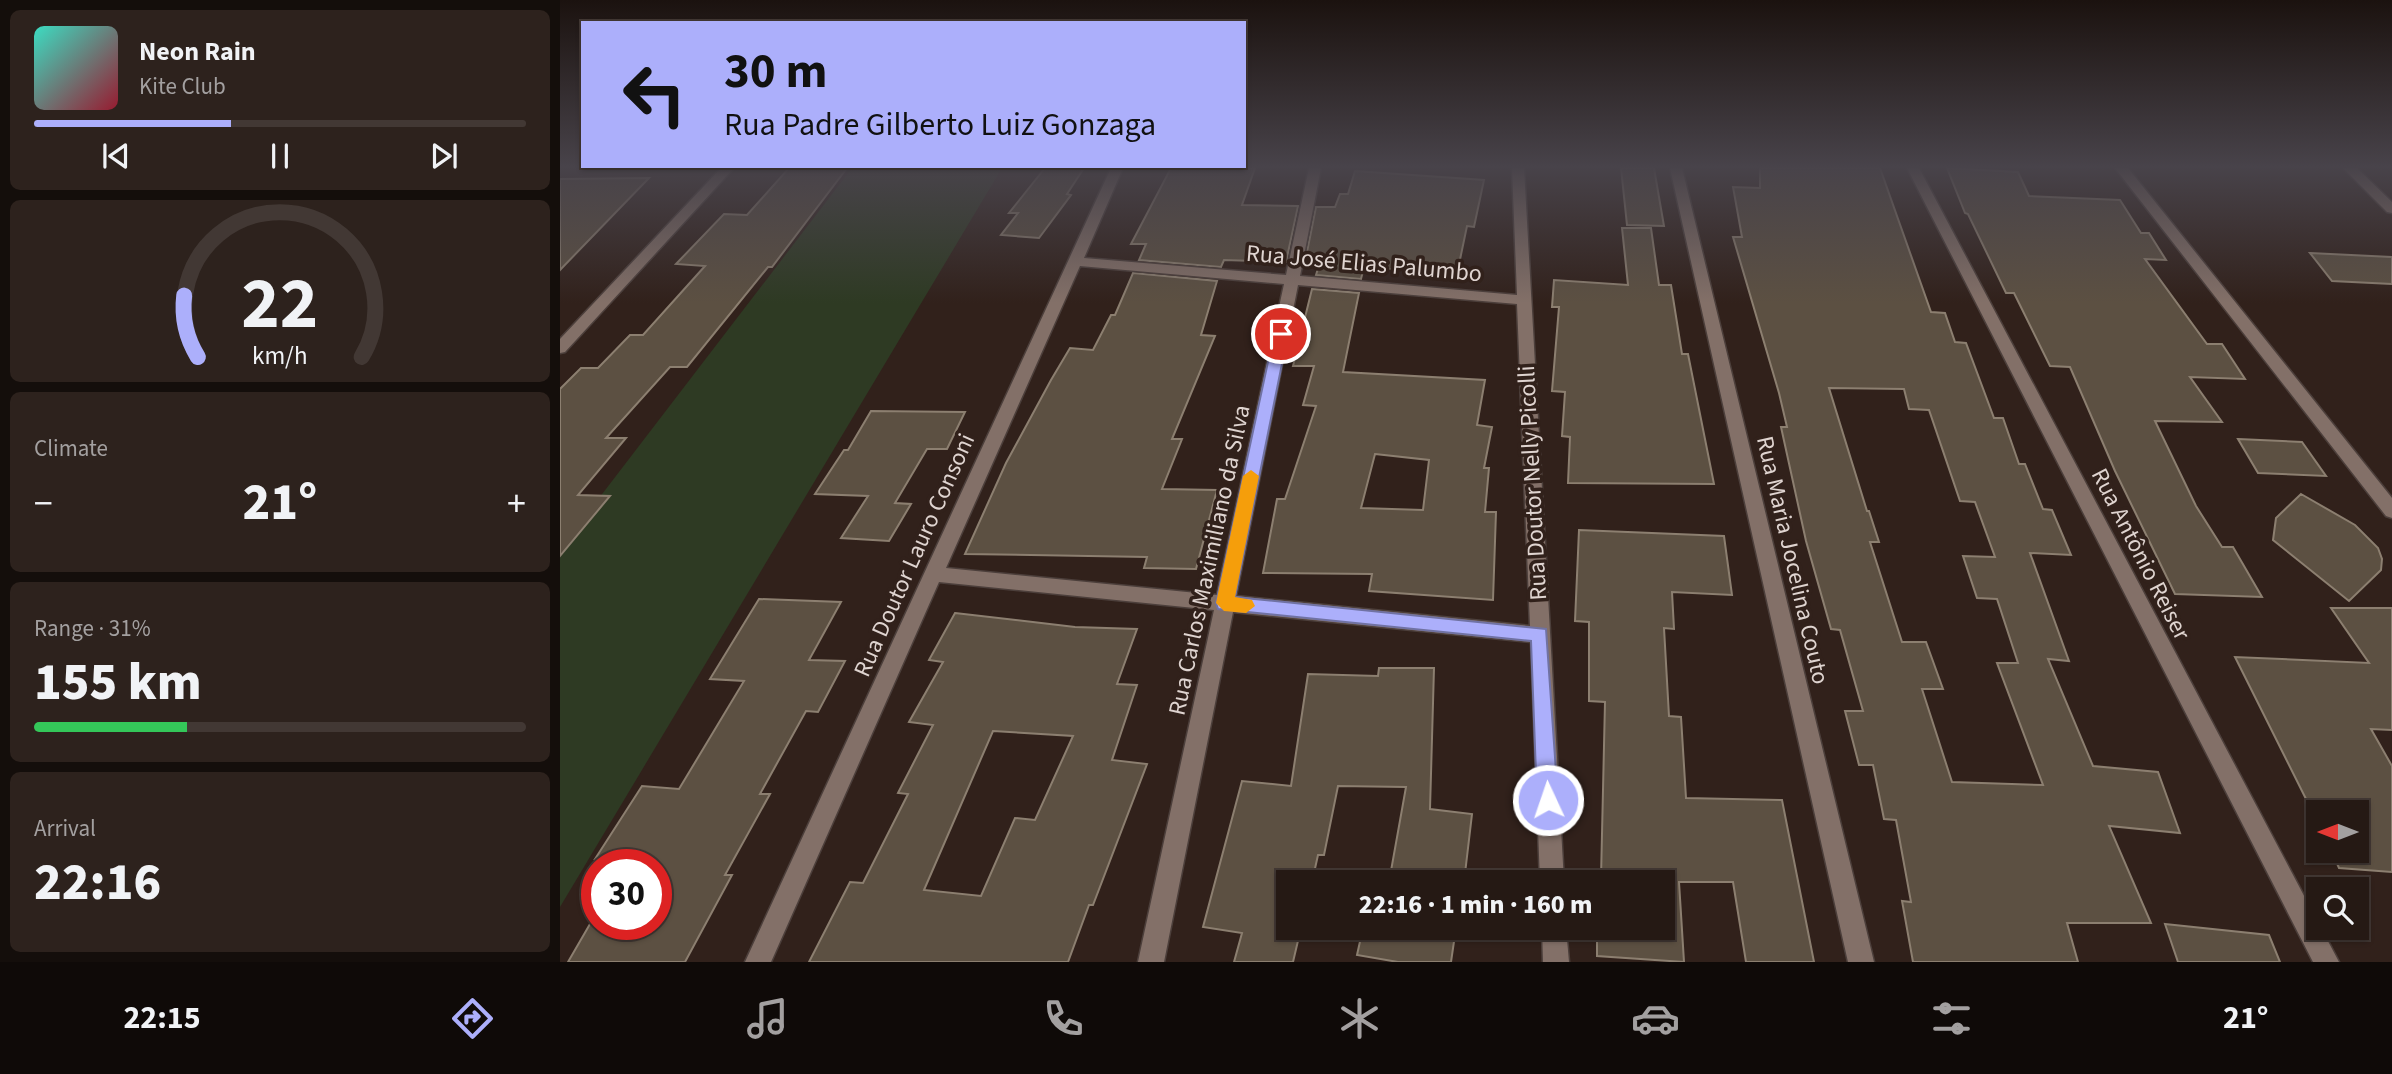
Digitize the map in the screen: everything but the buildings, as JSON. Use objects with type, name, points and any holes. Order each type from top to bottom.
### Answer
[{"type":"street","points":[[560,348],[686,213]]},
{"type":"street","name":"Rua Doutor Lauro Consoni","points":[[758,962],[1096,213]]},
{"type":"street","name":"Rua Carlos Maximiliano da Silva","points":[[1151,962],[1306,213]]},
{"type":"street","name":"Rua Doutor Nelly Picolli","points":[[1519,213],[1551,870]]},
{"type":"street","name":"Rua Maria Jocelina Couto","points":[[1686,213],[1861,962]]},
{"type":"street","name":"Rua Antônio Reiser","points":[[1936,213],[2326,962]]},
{"type":"street","points":[[2156,213],[2392,511]]},
{"type":"street","name":"Rua José Elias Palumbo","points":[[1074,261],[1524,300]]},
{"type":"street","points":[[932,575],[1539,635]]},
{"type":"street","points":[[1555,940],[1556,962]]},
{"type":"green space","points":[[818,213],[975,213],[595,849],[581,849],[581,872],[560,907],[560,549]]},
{"type":"slow traffic","points":[[1246,606],[1224,603],[1251,476]]},
{"type":"route","points":[[1281,334],[1224,603],[1539,635],[1548,800]]}]
